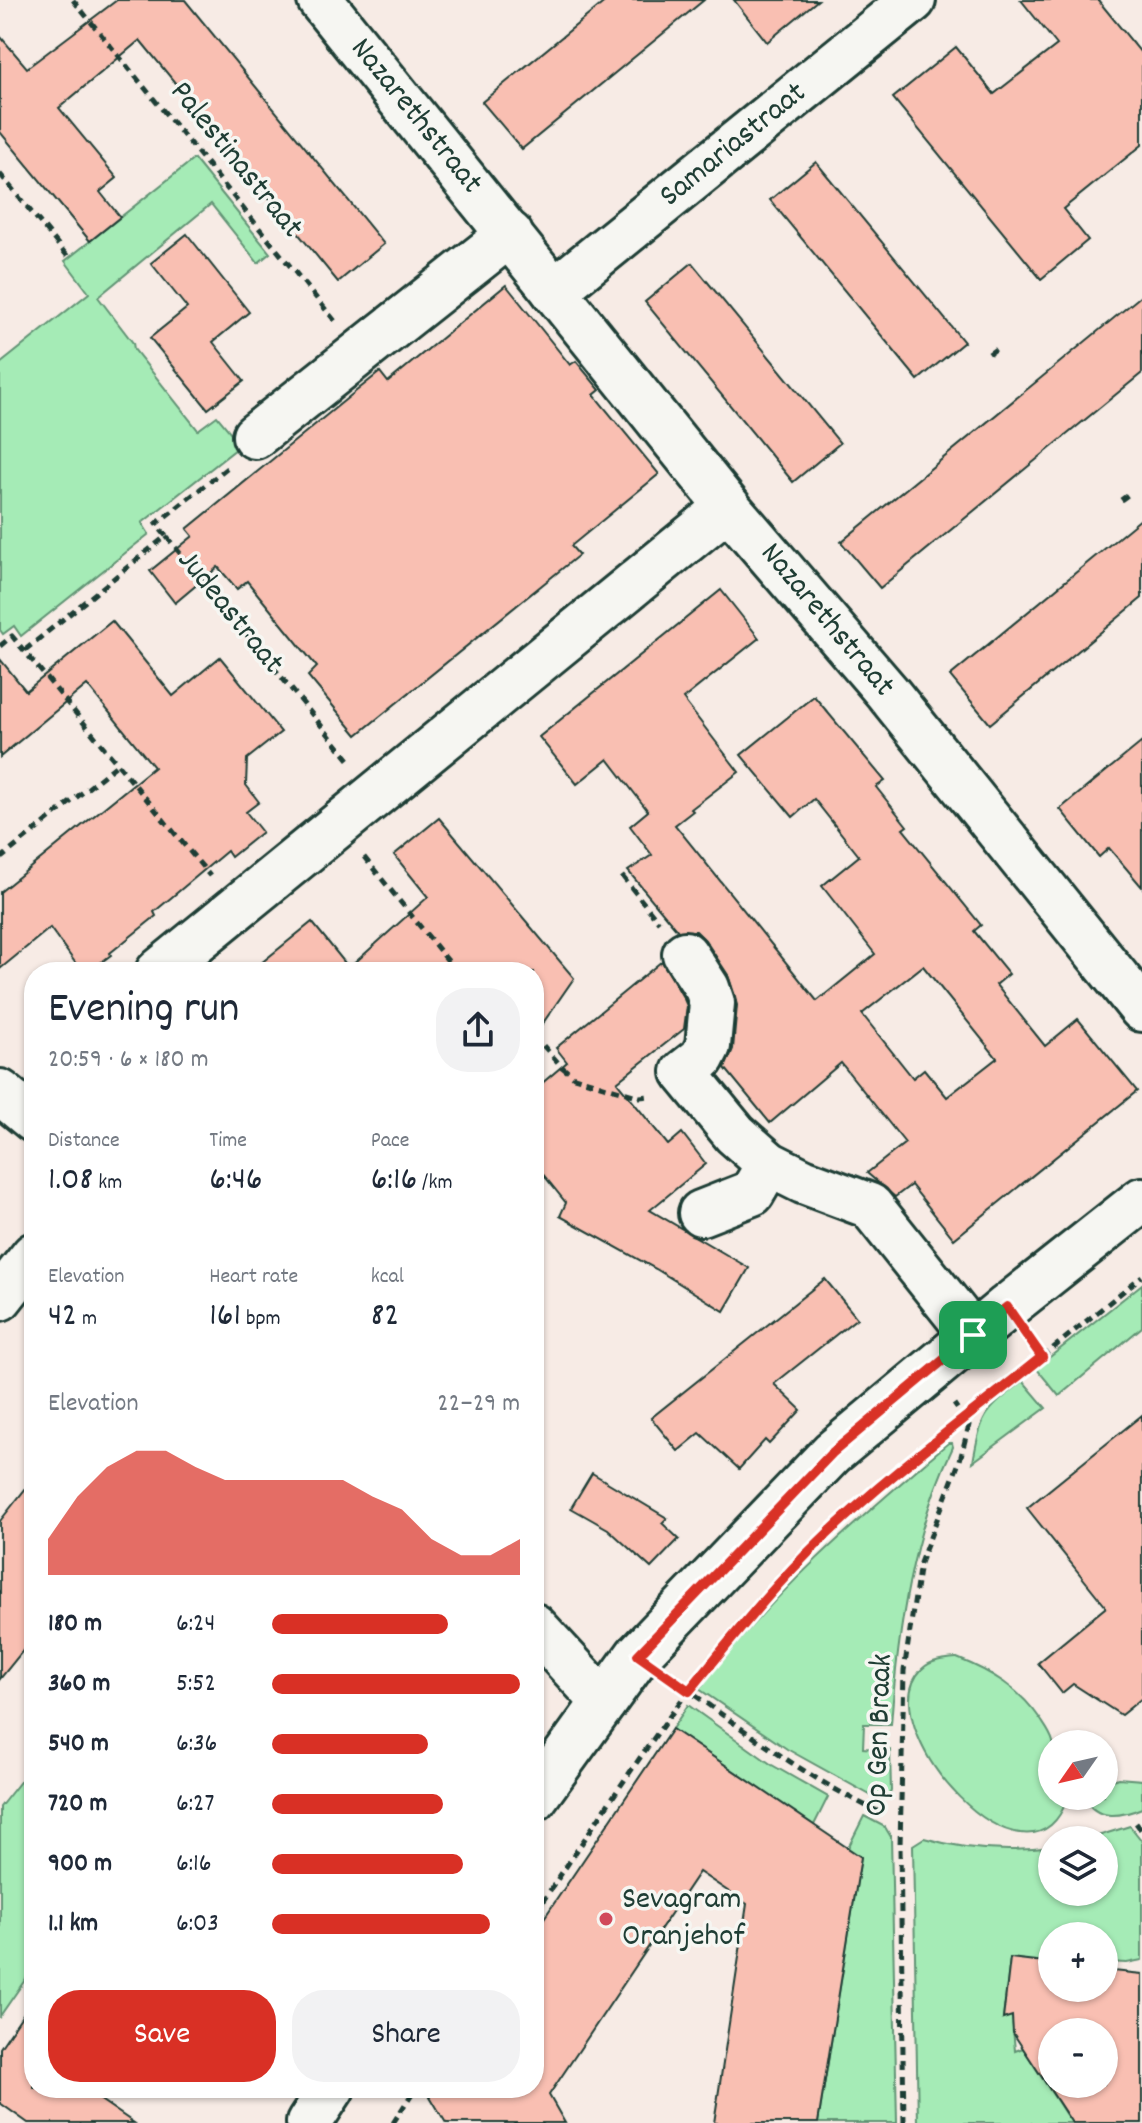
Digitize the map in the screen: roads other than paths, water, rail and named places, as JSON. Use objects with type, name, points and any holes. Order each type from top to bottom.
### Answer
[{"type":"street","name":"Nazarethstraat","points":[[320,0],[728,507],[887,692],[1142,1009]]},
{"type":"street","name":"Samariastraat","points":[[554,291],[913,0]]},
{"type":"street","points":[[255,436],[510,234]]},
{"type":"street","points":[[170,962],[728,507]]},
{"type":"street","points":[[685,954],[707,988],[712,1003],[708,1046],[702,1058],[684,1072],[735,1134],[769,1164],[803,1181],[870,1206],[973,1335]]},
{"type":"street","points":[[701,1213],[752,1193],[769,1164]]},
{"type":"street","points":[[544,1785],[638,1655],[832,1453],[1007,1307],[1142,1200]]},
{"type":"street","points":[[0,1298],[24,1268]]},
{"type":"street","points":[[544,1637],[604,1702]]},
{"type":"street","points":[[309,2123],[325,2098]]},
{"type":"place","name":"Sevagram Oranjehof","points":[[606,1919]]}]
